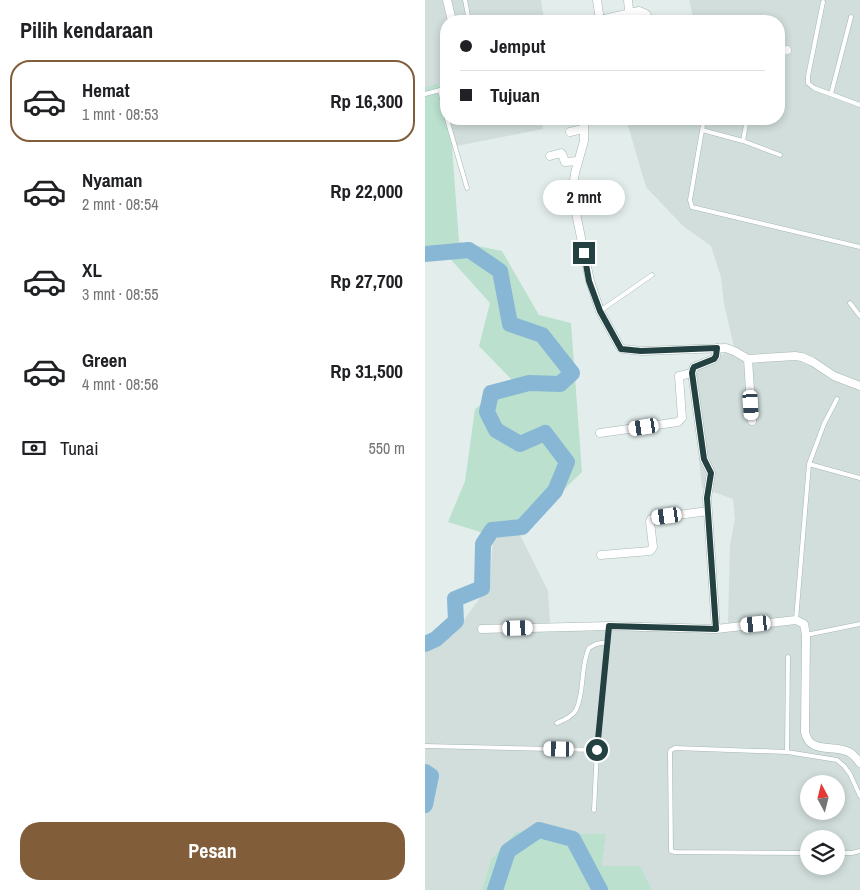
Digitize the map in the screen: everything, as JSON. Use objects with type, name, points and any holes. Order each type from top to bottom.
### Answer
[{"type":"street","points":[[447,0],[451,15]]},
{"type":"street","points":[[597,0],[599,15]]},
{"type":"street","points":[[628,0],[629,13]]},
{"type":"street","points":[[622,15],[639,11],[647,15]]},
{"type":"street","points":[[584,125],[584,141],[573,186],[574,200],[589,281],[600,311],[620,348],[641,351],[730,349],[748,359],[795,356],[813,362],[834,376],[860,386]]},
{"type":"street","points":[[570,132],[583,129]]},
{"type":"street","points":[[550,156],[561,153],[565,162],[578,161]]},
{"type":"street","points":[[716,629],[707,498],[711,473],[704,459],[692,373],[694,367],[714,359],[717,348]]},
{"type":"street","points":[[748,359],[752,421]]},
{"type":"street","points":[[601,433],[678,422],[682,418],[679,376],[692,373]]},
{"type":"street","points":[[601,555],[650,551],[653,548],[651,520],[709,511]]},
{"type":"street","points":[[482,629],[609,626],[716,629],[796,620],[804,624],[806,635],[806,739],[813,745],[849,752],[860,763]]},
{"type":"lane","points":[[465,0],[468,15]]},
{"type":"lane","points":[[823,2],[808,76],[809,83],[814,88],[860,105]]},
{"type":"lane","points":[[831,94],[851,17]]},
{"type":"lane","points":[[425,94],[440,90]]},
{"type":"lane","points":[[449,125],[467,188]]},
{"type":"lane","points":[[703,125],[690,200],[692,207],[860,247]]},
{"type":"lane","points":[[743,141],[746,125]]},
{"type":"lane","points":[[702,130],[743,141],[780,156]]},
{"type":"lane","points":[[600,311],[653,275]]},
{"type":"lane","points":[[850,303],[860,316]]},
{"type":"lane","points":[[796,620],[809,464],[824,424],[837,399]]},
{"type":"lane","points":[[809,464],[860,478]]},
{"type":"lane","points":[[806,635],[860,624]]},
{"type":"lane","points":[[594,810],[597,750],[609,626]]},
{"type":"lane","points":[[557,723],[565,720],[576,710],[589,648],[596,644],[608,642]]},
{"type":"lane","points":[[787,752],[788,657]]},
{"type":"lane","points":[[425,746],[597,750]]},
{"type":"lane","points":[[800,853],[675,852],[671,850],[670,752],[673,748],[787,752],[837,760],[850,774],[860,796]]},
{"type":"lane","points":[[845,853],[860,851]]},
{"type":"shaded area","points":[[425,0],[541,0],[543,15],[440,15],[440,94],[438,85],[425,87]]},
{"type":"shaded area","points":[[689,0],[860,0],[860,890],[652,890],[640,866],[602,866],[606,834],[516,832],[491,859],[482,890],[425,890],[425,778],[427,770],[425,769],[425,648],[453,635],[490,584],[493,536],[519,533],[548,591],[550,623],[609,623],[677,627],[728,624],[730,545],[735,519],[733,499],[702,488],[690,375],[734,347],[724,304],[721,277],[711,246],[683,226],[646,187],[628,125],[785,125],[785,15],[693,15]]},
{"type":"shaded area","points":[[447,125],[542,125],[543,129],[452,147]]},
{"type":"green space","points":[[438,84],[440,93],[440,125],[447,125],[452,147],[459,242],[502,251],[539,315],[571,323],[582,472],[519,533],[493,536],[448,522],[465,481],[475,409],[513,381],[479,346],[490,303],[445,253],[425,259],[425,87]]},
{"type":"green space","points":[[516,832],[606,834],[602,866],[640,866],[652,890],[482,890],[491,859]]},
{"type":"waterway","points":[[425,254],[469,250],[500,271],[510,324],[542,335],[572,373],[560,384],[529,383],[491,393],[487,412],[496,430],[520,444],[545,433],[567,462],[555,491],[522,527],[492,530],[483,544],[482,588],[455,599],[456,621],[436,639],[425,644]]},
{"type":"waterway","points":[[425,772],[431,776],[425,805]]},
{"type":"waterway","points":[[495,890],[508,851],[539,830],[573,839],[600,890]]},
{"type":"route","points":[[584,253],[589,281],[600,311],[621,349],[641,351],[717,348],[714,359],[694,367],[692,373],[704,459],[711,473],[707,498],[716,629],[609,626],[597,750]]}]
